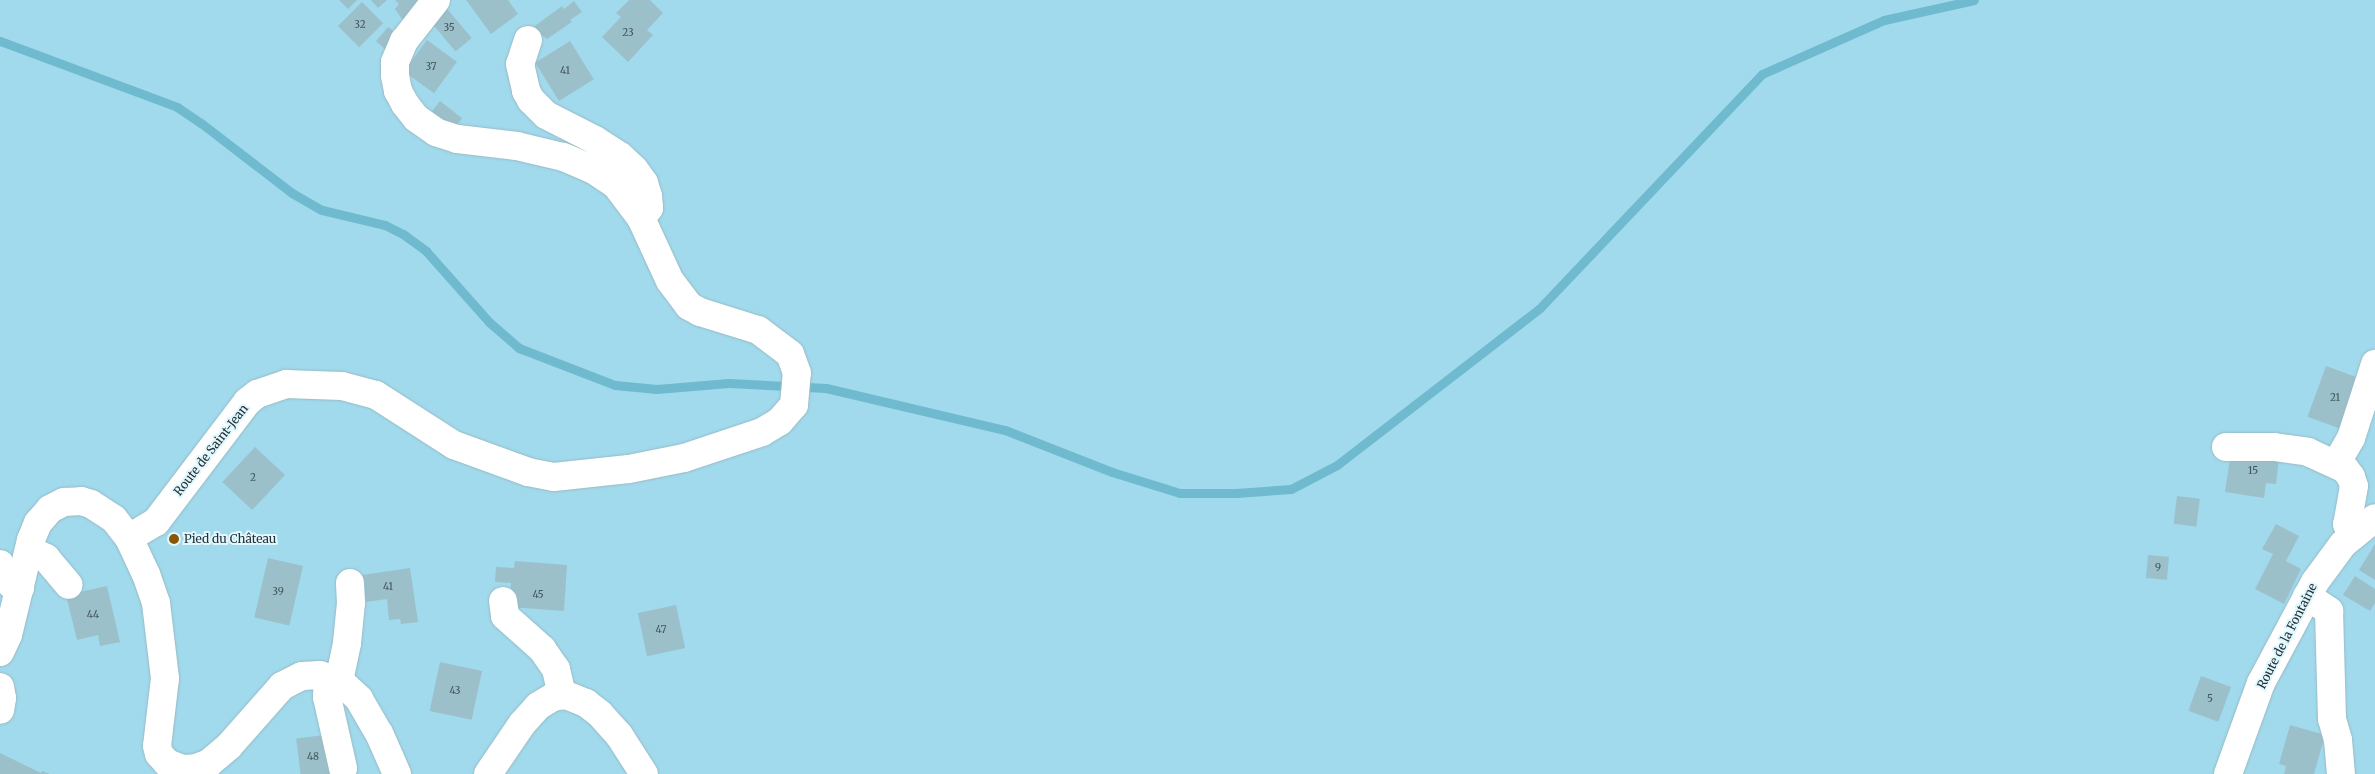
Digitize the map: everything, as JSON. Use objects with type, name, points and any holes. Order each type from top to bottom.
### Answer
[{"type":"street","name":"Route de Saint-Jean","points":[[128,538],[151,526],[160,517],[227,425],[247,402],[257,394],[286,384],[342,386],[376,395],[454,445],[528,472],[554,476],[629,469],[693,456],[762,432],[789,414],[796,399],[798,373],[790,354],[758,330],[700,312],[689,306],[670,281],[641,218],[616,185],[594,170],[562,157],[534,150],[457,138],[436,132],[424,126],[405,104],[398,91],[395,75],[399,50],[436,0]]},
{"type":"street","points":[[528,40],[520,64],[530,100],[546,115],[595,140],[620,156],[634,169],[644,183],[650,204],[648,211],[641,218]]},
{"type":"street","points":[[2336,464],[2351,438],[2375,364]]},
{"type":"street","points":[[2226,447],[2291,448],[2315,454],[2336,464],[2351,477],[2354,486],[2346,524],[2368,526]]},
{"type":"street","points":[[0,652],[8,636],[33,533],[43,516],[64,502],[80,501],[100,508],[114,519],[128,538],[146,574],[160,617],[164,678],[157,746],[167,770],[190,769],[209,763],[229,746],[282,686],[302,676],[333,679],[354,693],[366,708],[397,774]]},
{"type":"street","name":"Route de la Fontaine","points":[[2228,774],[2261,683],[2307,596],[2324,567],[2343,544],[2368,526]]},
{"type":"street","points":[[29,550],[46,558],[69,585]]},
{"type":"street","points":[[0,564],[10,584],[20,588]]},
{"type":"street","points":[[343,768],[326,696],[347,643],[351,603],[350,583]]},
{"type":"street","points":[[2307,596],[2329,611],[2332,719],[2338,740],[2341,774]]},
{"type":"street","points":[[503,602],[505,616],[542,649],[556,669],[562,695]]},
{"type":"street","points":[[0,687],[2,698],[0,710]]},
{"type":"street","points":[[488,774],[532,713],[545,701],[562,695],[580,700],[600,714],[619,735],[644,774]]},
{"type":"shaded area","points":[[0,0],[2375,0],[2375,774],[0,774]]},
{"type":"building","points":[[339,0],[357,0],[348,9]]},
{"type":"building","points":[[371,0],[387,0],[378,8]]},
{"type":"building","points":[[395,0],[428,0],[406,25],[395,9],[399,4]]},
{"type":"building","points":[[466,0],[508,0],[518,14],[491,34]]},
{"type":"building","points":[[629,0],[650,0],[663,13],[647,30],[653,35],[628,62],[602,37],[621,17],[616,13]]},
{"type":"building","points":[[574,1],[582,12],[570,20],[572,22],[547,39],[532,28],[562,6],[564,9]]},
{"type":"building","points":[[362,2],[383,23],[359,47],[338,26]]},
{"type":"building","points":[[444,5],[472,38],[456,51],[428,18]]},
{"type":"building","points":[[388,27],[399,35],[388,52],[376,41]]},
{"type":"building","points":[[427,40],[457,62],[434,93],[404,72]]},
{"type":"building","points":[[570,41],[594,79],[559,101],[535,63]]},
{"type":"building","points":[[440,101],[462,118],[451,132],[429,115]]},
{"type":"building","points":[[2326,366],[2362,379],[2343,430],[2308,417]]},
{"type":"building","points":[[255,447],[285,475],[252,510],[222,482]]},
{"type":"building","points":[[2231,452],[2279,459],[2276,484],[2266,483],[2264,498],[2225,492]]},
{"type":"building","points":[[2177,496],[2200,499],[2196,527],[2174,524]]},
{"type":"building","points":[[2276,524],[2299,536],[2286,561],[2301,569],[2284,604],[2255,589],[2273,554],[2262,549]]},
{"type":"building","points":[[2375,544],[2375,580],[2359,570]]},
{"type":"building","points":[[2148,555],[2169,557],[2167,580],[2146,578]]},
{"type":"building","points":[[268,558],[303,566],[289,626],[254,617]]},
{"type":"building","points":[[515,561],[567,565],[564,611],[510,607],[511,583],[495,582],[496,567],[514,568]]},
{"type":"building","points":[[410,568],[418,622],[401,624],[400,619],[389,620],[387,599],[366,602],[362,575]]},
{"type":"building","points":[[2355,576],[2375,589],[2375,603],[2370,611],[2343,595]]},
{"type":"building","points":[[107,586],[120,642],[100,646],[98,635],[77,640],[66,595]]},
{"type":"building","points":[[676,605],[685,648],[647,656],[638,613]]},
{"type":"building","points":[[440,662],[482,671],[472,720],[430,711]]},
{"type":"building","points":[[2201,676],[2231,687],[2218,722],[2188,711]]},
{"type":"building","points":[[2290,725],[2325,735],[2314,774],[2284,774],[2286,766],[2279,764]]},
{"type":"building","points":[[325,735],[330,774],[301,774],[296,739]]},
{"type":"building","points":[[0,753],[41,773],[42,771],[50,774],[0,774]]},
{"type":"waterway","points":[[0,41],[177,107],[201,123],[292,193],[322,210],[385,225],[403,234],[426,251],[489,322],[519,348],[615,385],[657,389],[729,383],[826,388],[1005,430],[1112,472],[1180,493],[1236,493],[1291,489],[1337,465],[1539,309],[1762,74],[1884,20],[1974,0]]},
{"type":"place","name":"Pied du Château","points":[[174,539]]}]
